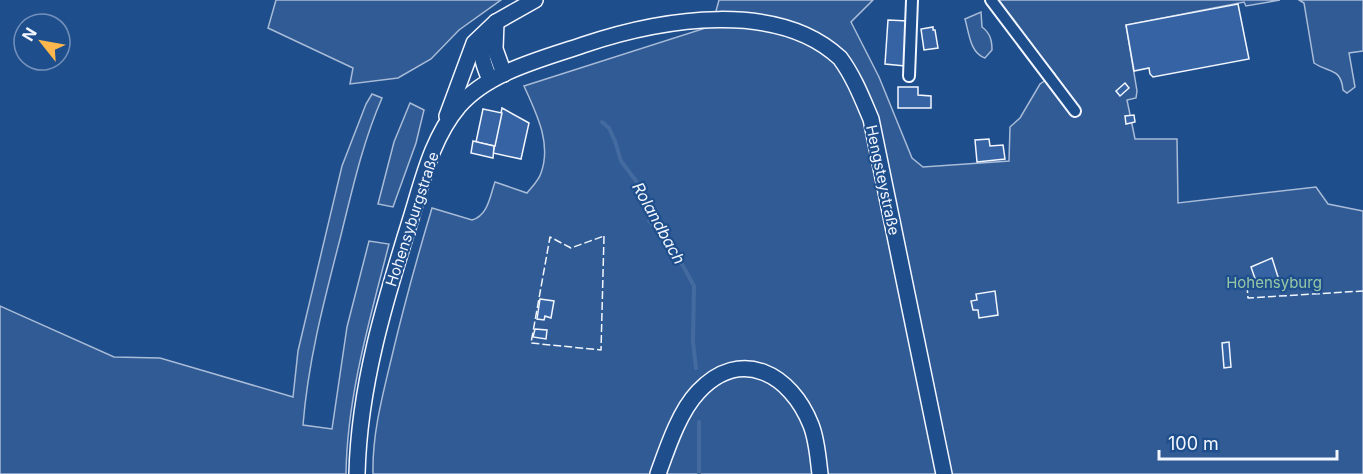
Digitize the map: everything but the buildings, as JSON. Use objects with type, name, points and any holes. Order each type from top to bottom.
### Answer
[{"type":"main road","points":[[444,127],[467,57],[474,43],[491,26],[535,0]]},
{"type":"main road","name":"Hengsteystraße","points":[[686,15],[724,9],[772,14],[803,27],[825,42],[852,75],[871,119],[944,474]]},
{"type":"main road","name":"Hohensyburgstraße","points":[[357,474],[362,404],[375,342],[428,162],[444,127],[460,105],[497,77],[630,30],[686,15]]},
{"type":"main road","points":[[491,26],[481,52],[482,60],[497,77]]},
{"type":"main road","points":[[658,474],[675,431],[693,398],[708,383],[727,372],[741,369],[770,375],[783,382],[796,396],[813,428],[820,474]]},
{"type":"street","points":[[909,76],[912,0]]},
{"type":"street","points":[[991,0],[1075,111]]},
{"type":"green space","points":[[276,0],[501,0],[459,30],[431,59],[398,78],[350,84],[353,68],[268,28]]},
{"type":"green space","name":"Hohensyburg","points":[[719,0],[873,0],[851,22],[879,77],[912,158],[923,167],[1009,161],[1010,127],[1020,118],[1040,84],[1055,74],[992,0],[1280,0],[1246,6],[1244,2],[1126,25],[1137,91],[1136,98],[1127,100],[1135,139],[1177,139],[1178,203],[1316,187],[1328,204],[1363,211],[1363,474],[373,474],[374,445],[381,402],[405,303],[432,208],[472,220],[485,210],[495,182],[527,193],[535,183],[540,176],[544,162],[544,139],[538,117],[524,86],[712,26]]},
{"type":"green space","points":[[1299,0],[1363,0],[1363,51],[1349,53],[1355,87],[1347,93],[1343,90],[1337,74],[1314,63],[1304,3]]},
{"type":"green space","points":[[981,12],[982,27],[989,34],[992,46],[992,50],[985,58],[973,47],[965,19]]},
{"type":"green space","points":[[372,94],[382,98],[358,168],[323,308],[313,354],[303,425],[332,429],[347,327],[369,241],[389,244],[355,387],[347,445],[346,474],[0,474],[0,306],[114,357],[160,358],[293,397],[298,351],[342,166]]},
{"type":"green space","points":[[410,103],[424,110],[416,143],[393,207],[378,204],[394,142]]},
{"type":"waterway","name":"Rolandbach","points":[[602,122],[609,128],[621,161],[646,194],[660,230],[672,246],[694,286],[693,342],[696,368]]},
{"type":"waterway","name":"Rolandbach","points":[[649,221],[659,230]]},
{"type":"waterway","name":"Rolandbach","points":[[699,422],[699,474]]},
{"type":"fence","points":[[604,236],[601,350],[531,343],[550,237],[571,248],[604,236]]},
{"type":"fence","points":[[1247,285],[1248,298],[1363,291]]}]
